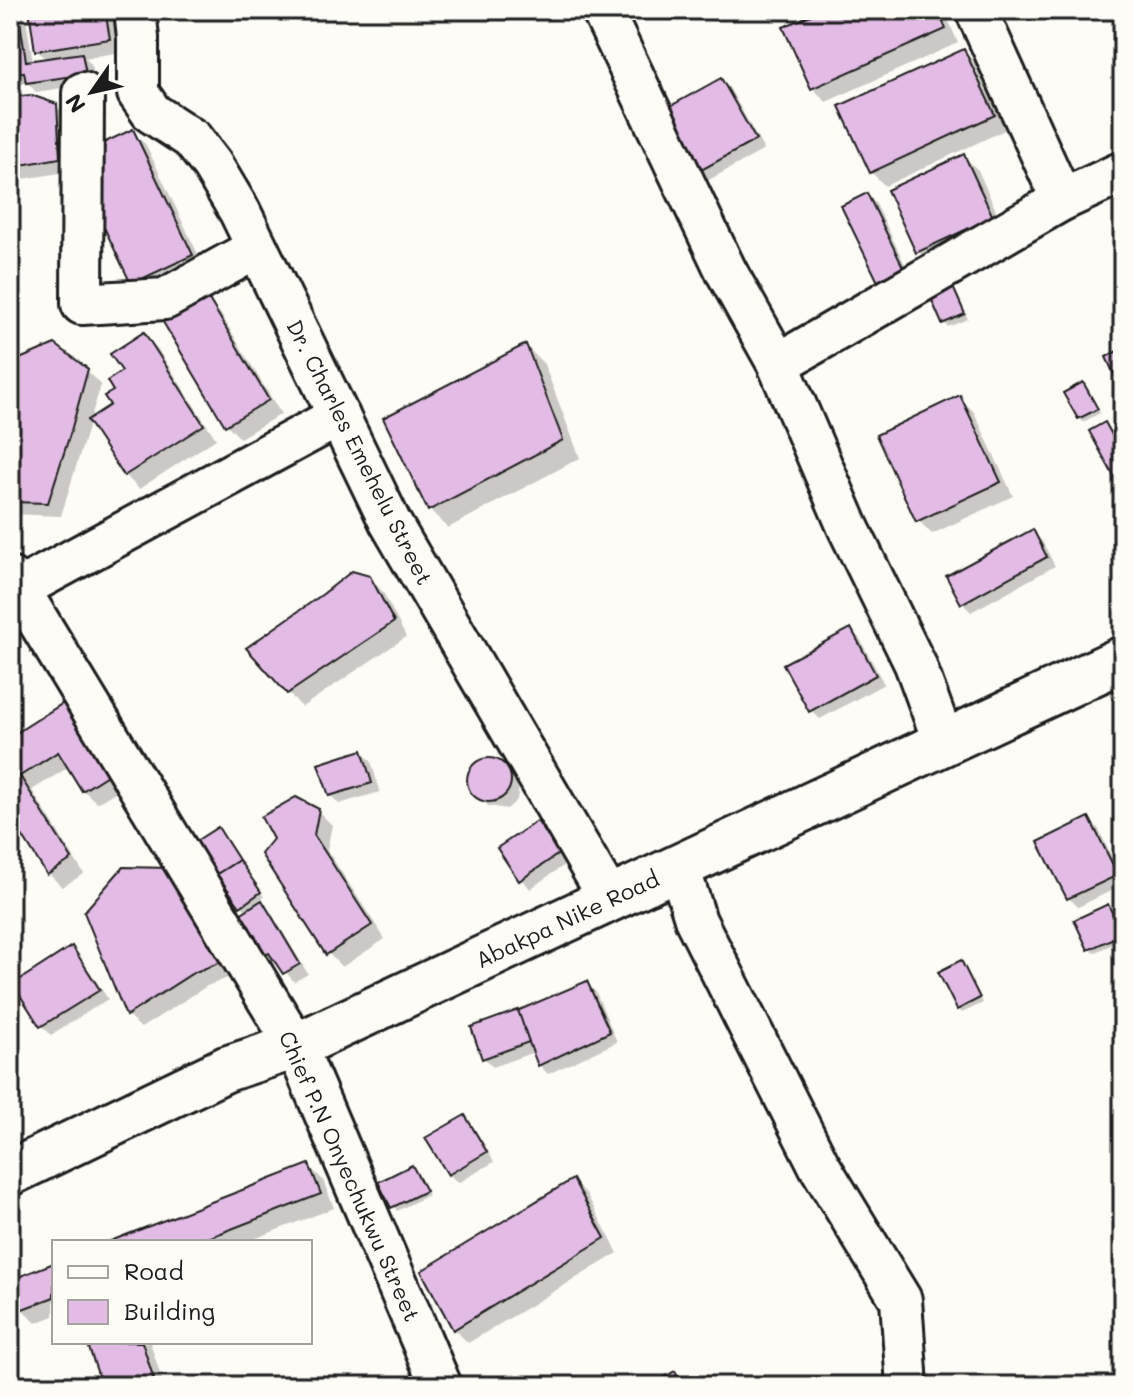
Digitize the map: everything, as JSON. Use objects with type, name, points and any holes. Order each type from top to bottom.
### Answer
[{"type":"main road","name":"Abakpa Nike Road","points":[[10,1173],[226,1069],[296,1046],[1123,659]]},
{"type":"street","name":"Dr. Charles Emehelu Street","points":[[135,10],[138,93],[152,113],[192,139],[212,165],[257,248],[390,522],[609,898]]},
{"type":"street","points":[[602,10],[726,271],[778,364],[848,527],[915,664],[944,743]]},
{"type":"street","points":[[976,10],[1062,200]]},
{"type":"street","points":[[83,93],[82,304],[165,299],[257,248]]},
{"type":"street","points":[[778,364],[1062,200],[1123,172]]},
{"type":"street","points":[[14,584],[339,416]]},
{"type":"street","name":"Chief P.N Onyechukwu Street","points":[[14,584],[296,1046],[441,1386]]},
{"type":"street","points":[[679,867],[696,921],[819,1165],[901,1300],[907,1386]]},
{"type":"building","points":[[10,10],[18,10],[26,61],[82,53],[86,74],[26,83],[24,72],[10,74]]},
{"type":"building","points":[[29,10],[105,10],[110,39],[35,51]]},
{"type":"building","points":[[822,10],[938,10],[946,29],[811,89],[783,27]]},
{"type":"building","points":[[964,49],[995,115],[870,173],[839,106]]},
{"type":"building","points":[[721,78],[756,140],[694,174],[660,112]]},
{"type":"building","points":[[31,95],[57,104],[60,158],[10,167],[10,97]]},
{"type":"building","points":[[133,129],[193,255],[131,284],[71,158]]},
{"type":"building","points":[[964,154],[993,217],[916,253],[887,190]]},
{"type":"building","points":[[867,193],[904,269],[878,282],[841,206]]},
{"type":"building","points":[[953,287],[965,314],[942,324],[930,296]]},
{"type":"building","points":[[207,296],[269,400],[225,426],[163,322]]},
{"type":"building","points":[[144,332],[204,425],[124,476],[87,420],[110,405],[104,396],[113,391],[107,381],[122,371],[110,354]]},
{"type":"building","points":[[55,344],[88,369],[71,431],[48,503],[10,502],[10,363]]},
{"type":"building","points":[[526,344],[563,440],[428,511],[383,418]]},
{"type":"building","points":[[1123,348],[1123,369],[1114,374],[1106,357]]},
{"type":"building","points":[[1083,382],[1098,409],[1078,419],[1063,393]]},
{"type":"building","points":[[960,395],[1001,482],[916,522],[876,435]]},
{"type":"building","points":[[1105,422],[1123,455],[1123,479],[1117,482],[1089,431]]},
{"type":"building","points":[[1033,529],[1047,557],[961,604],[946,576]]},
{"type":"building","points":[[352,571],[370,576],[394,622],[287,694],[246,648]]},
{"type":"building","points":[[851,628],[876,675],[809,712],[783,664]]},
{"type":"building","points":[[68,700],[112,772],[82,791],[58,752],[20,776],[72,859],[47,875],[10,816],[10,737]]},
{"type":"building","points":[[362,750],[372,783],[329,796],[318,764]]},
{"type":"building","points":[[489,758],[504,765],[511,780],[504,795],[489,802],[474,795],[467,780],[474,765]]},
{"type":"building","points":[[296,797],[319,809],[314,835],[372,925],[326,955],[261,854],[273,839],[261,817]]},
{"type":"building","points":[[1089,817],[1118,875],[1067,899],[1038,842]]},
{"type":"building","points":[[537,821],[560,853],[519,881],[497,848]]},
{"type":"building","points":[[218,827],[239,860],[217,874],[196,841]]},
{"type":"building","points":[[239,860],[261,892],[240,907],[217,874]]},
{"type":"building","points":[[123,867],[171,868],[232,958],[193,973],[126,1016],[84,912]]},
{"type":"building","points":[[262,900],[300,964],[283,974],[269,953],[262,957],[237,916]]},
{"type":"building","points":[[1108,904],[1122,934],[1088,950],[1074,920]]},
{"type":"building","points":[[72,946],[100,990],[40,1027],[13,984]]},
{"type":"building","points":[[961,960],[980,998],[957,1010],[938,972]]},
{"type":"building","points":[[587,981],[610,1032],[538,1066],[517,1011]]},
{"type":"building","points":[[518,1010],[529,1042],[482,1059],[471,1027]]},
{"type":"building","points":[[465,1115],[487,1152],[448,1175],[425,1138]]},
{"type":"building","points":[[309,1164],[321,1194],[203,1240],[113,1240]]},
{"type":"building","points":[[412,1165],[426,1191],[391,1208],[378,1182]]},
{"type":"building","points":[[573,1179],[605,1238],[453,1330],[421,1271]]},
{"type":"building","points":[[52,1264],[52,1298],[20,1310],[10,1280]]},
{"type":"building","points":[[88,1344],[143,1344],[156,1386],[102,1386]]},
{"type":"building","points":[[675,1371],[683,1386],[650,1386]]}]
